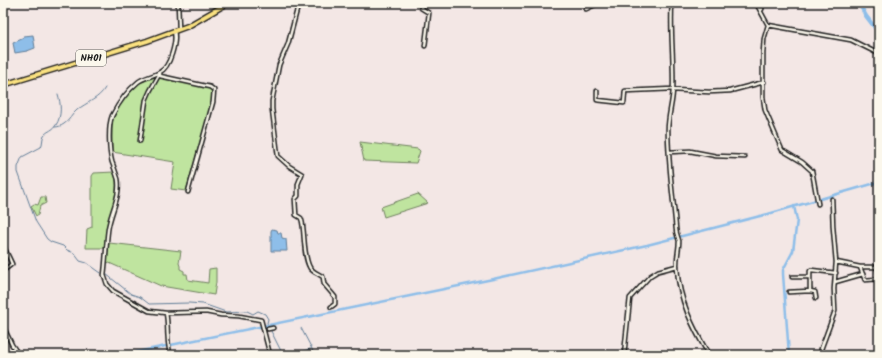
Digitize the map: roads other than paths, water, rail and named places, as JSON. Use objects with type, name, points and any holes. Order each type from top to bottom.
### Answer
[{"type":"highway","name":"NH01","points":[[3,85],[147,41],[179,29],[228,3]]},
{"type":"street","points":[[178,3],[179,29]]},
{"type":"street","points":[[421,3],[421,8],[429,12],[425,46]]},
{"type":"street","points":[[586,9],[599,3]]},
{"type":"street","points":[[672,3],[673,89],[668,118],[671,189],[674,202],[676,232],[679,240],[677,266],[678,283],[688,315],[709,355]]},
{"type":"street","points":[[756,3],[768,25],[764,39],[763,53],[763,96],[766,110],[782,150],[802,162],[812,171],[817,203]]},
{"type":"street","points":[[761,10],[762,3]]},
{"type":"street","points":[[298,6],[285,51],[279,65],[273,94],[272,109],[275,142],[278,156],[289,166],[302,174],[298,184],[298,196],[295,199],[296,215],[301,218],[302,221],[304,247],[310,267],[323,277],[324,284],[335,297],[335,304],[331,307]]},
{"type":"street","points":[[768,25],[851,40],[879,54]]},
{"type":"street","points":[[140,141],[146,100],[160,72],[168,63],[175,43],[176,37],[174,31]]},
{"type":"street","points":[[160,72],[160,76],[210,87],[214,90],[213,102],[188,192]]},
{"type":"street","points":[[160,72],[142,79],[136,84],[119,104],[110,121],[111,157],[118,184],[116,201],[108,229],[104,275],[107,284],[119,294],[149,311],[166,313],[206,312],[262,321],[270,355]]},
{"type":"street","points":[[597,91],[596,100],[624,103],[625,91],[673,89],[710,92],[730,91],[764,82]]},
{"type":"street","points":[[669,152],[690,151],[716,156],[745,157]]},
{"type":"street","points":[[822,355],[821,349],[835,311],[834,290],[836,262],[832,199]]},
{"type":"street","points":[[3,245],[12,264],[3,272]]},
{"type":"street","points":[[836,262],[860,267],[877,267],[879,272]]},
{"type":"street","points":[[624,355],[630,298],[650,276],[658,271],[677,266]]},
{"type":"street","points":[[860,267],[865,280],[878,279],[879,282]]},
{"type":"street","points":[[810,291],[810,271],[836,273]]},
{"type":"street","points":[[835,282],[863,274]]},
{"type":"street","points":[[792,277],[810,277]]},
{"type":"street","points":[[879,290],[877,304],[879,315]]},
{"type":"street","points":[[789,292],[815,292],[816,298]]},
{"type":"street","points":[[166,313],[170,355]]},
{"type":"street","points":[[3,326],[12,345],[19,355]]},
{"type":"street","points":[[268,329],[273,328]]},
{"type":"water","points":[[33,35],[35,48],[15,53],[13,43],[24,38],[24,36]]},
{"type":"water","points":[[272,229],[277,230],[278,233],[281,233],[282,238],[286,239],[287,251],[271,251]]},
{"type":"waterway","points":[[859,3],[866,16],[879,33]]},
{"type":"waterway","points":[[55,127],[66,123],[77,110],[96,98],[105,88]]},
{"type":"waterway","points":[[58,94],[60,110],[59,118],[55,127],[44,135],[41,147],[22,157],[18,167],[18,172],[36,222],[47,239],[63,246],[67,250],[74,253],[80,261],[87,263],[101,273]]},
{"type":"waterway","points":[[122,355],[493,279],[647,245],[768,214],[879,182]]},
{"type":"waterway","points":[[789,355],[783,270],[793,251],[797,220],[794,206]]},
{"type":"waterway","points":[[106,274],[131,294],[140,297],[149,304],[203,304],[226,312],[247,311],[253,314],[258,311],[265,314],[268,319],[267,323],[282,353],[285,355]]},
{"type":"waterway","points":[[301,328],[314,355]]},
{"type":"waterway","points":[[291,355],[311,349]]}]
